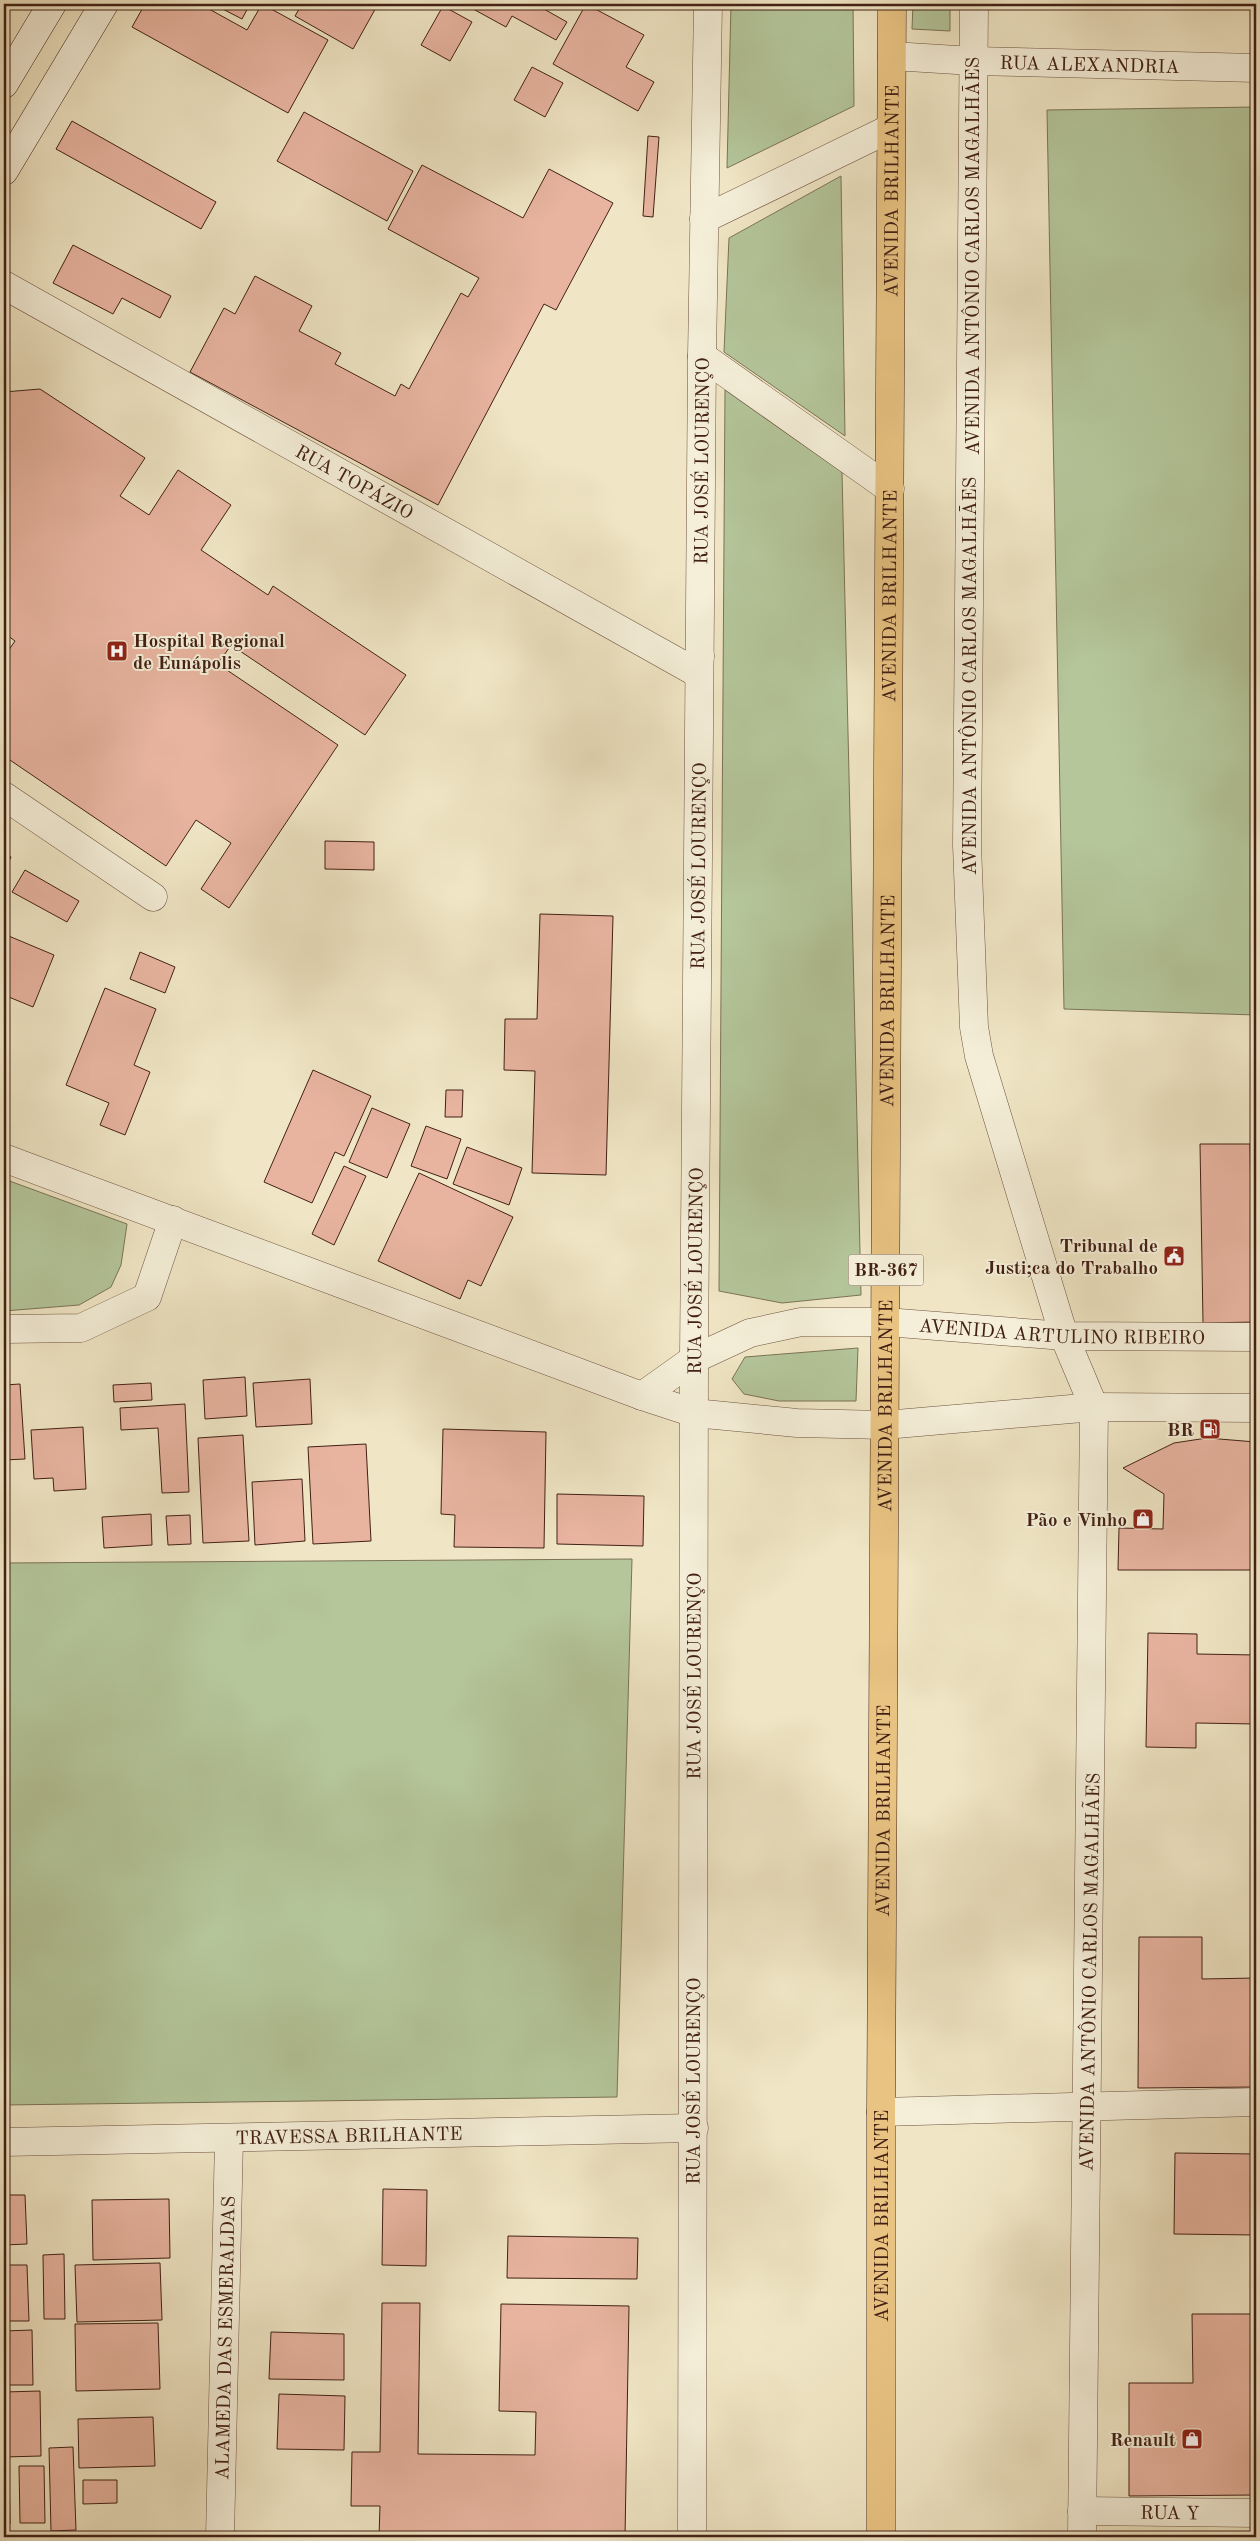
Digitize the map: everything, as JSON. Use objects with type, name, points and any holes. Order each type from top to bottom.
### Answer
[{"type":"main road","name":"AVENIDA BRILHANTE","points":[[882,2537],[882,2112],[892,4]]},
{"type":"street","points":[[4,84],[52,4]]},
{"type":"street","points":[[4,171],[104,4]]},
{"type":"street","name":"RUA JOSÉ LOURENÇO","points":[[692,2537],[694,1360],[702,356],[708,4]]},
{"type":"street","name":"AVENIDA ANTÔNIO CARLOS MAGALHÃES","points":[[974,4],[967,846],[974,1027],[979,1056],[1064,1336],[1094,1407],[1088,2107],[1082,2524]]},
{"type":"street","name":"RUA ALEXANDRIA","points":[[892,56],[973,61],[1256,68]]},
{"type":"street","points":[[704,219],[891,128]]},
{"type":"street","name":"RUA TOPÁZIO","points":[[4,285],[692,670],[700,656]]},
{"type":"street","points":[[702,356],[890,489]]},
{"type":"street","points":[[4,796],[153,897]]},
{"type":"street","points":[[4,1158],[642,1396],[694,1413],[797,1423],[885,1425],[1094,1407],[1256,1408]]},
{"type":"street","points":[[4,1329],[81,1328],[147,1297],[173,1220]]},
{"type":"street","name":"AVENIDA ARTULINO RIBEIRO","points":[[642,1396],[694,1360],[750,1332],[792,1324],[886,1322],[1064,1336],[1256,1337]]},
{"type":"street","points":[[882,2112],[1256,2102]]},
{"type":"street","name":"TRAVESSA BRILHANTE","points":[[4,2142],[229,2139],[694,2128]]},
{"type":"street","name":"ALAMEDA DAS ESMERALDAS","points":[[220,2537],[229,2139]]},
{"type":"street","name":"RUA Y","points":[[1082,2524],[1256,2513]]},
{"type":"green space","points":[[731,4],[853,4],[854,106],[727,168]]},
{"type":"green space","points":[[913,4],[950,4],[950,31],[912,29]]},
{"type":"green space","points":[[1256,107],[1256,1015],[1064,1009],[1047,110]]},
{"type":"green space","points":[[841,176],[845,436],[724,352],[729,238]]},
{"type":"green space","points":[[725,390],[842,472],[861,1295],[782,1303],[719,1291]]},
{"type":"green space","points":[[4,1179],[127,1224],[121,1265],[111,1287],[79,1305],[4,1311]]},
{"type":"green space","points":[[858,1348],[856,1401],[779,1401],[744,1394],[732,1379],[745,1357]]},
{"type":"green space","points":[[632,1559],[617,2097],[4,2105],[4,1563]]},
{"type":"building","points":[[145,4],[200,4],[247,30],[262,4],[328,40],[288,113],[132,27]]},
{"type":"building","points":[[213,4],[250,4],[242,19]]},
{"type":"building","points":[[302,4],[378,4],[353,49],[295,16]]},
{"type":"building","points":[[464,4],[535,4],[567,22],[556,40],[512,16],[506,27]]},
{"type":"building","points":[[586,4],[644,35],[626,67],[654,82],[638,111],[553,64]]},
{"type":"building","points":[[443,6],[472,22],[450,61],[421,45]]},
{"type":"building","points":[[532,67],[563,83],[545,117],[514,100]]},
{"type":"building","points":[[304,112],[413,171],[387,221],[277,161]]},
{"type":"building","points":[[72,121],[216,202],[201,229],[56,149]]},
{"type":"building","points":[[648,136],[659,137],[653,217],[643,216]]},
{"type":"building","points":[[422,165],[523,218],[549,169],[613,203],[556,310],[544,304],[438,505],[190,372],[224,308],[235,314],[255,276],[312,306],[299,331],[341,353],[335,364],[395,396],[401,384],[409,389],[461,293],[468,297],[479,278],[388,229]]},
{"type":"building","points":[[73,245],[171,296],[160,318],[122,298],[113,314],[53,283]]},
{"type":"building","name":"Hospital Regional de Eunápolis","points":[[40,389],[145,458],[120,496],[149,515],[178,470],[231,505],[201,550],[268,595],[273,586],[406,675],[365,735],[231,645],[218,664],[338,745],[229,908],[201,889],[231,843],[196,820],[166,866],[4,756],[4,657],[15,641],[4,633],[4,392]]},
{"type":"building","points":[[325,841],[374,842],[374,870],[325,869]]},
{"type":"building","points":[[4,853],[11,857],[4,871]]},
{"type":"building","points":[[25,870],[79,901],[67,922],[12,892]]},
{"type":"building","points":[[540,914],[613,916],[606,1175],[532,1173],[535,1071],[504,1070],[505,1019],[537,1019]]},
{"type":"building","points":[[4,934],[54,955],[33,1007],[4,995]]},
{"type":"building","points":[[140,952],[175,967],[165,993],[130,979]]},
{"type":"building","points":[[105,988],[156,1009],[134,1065],[150,1072],[125,1135],[100,1125],[109,1103],[66,1085]]},
{"type":"building","points":[[313,1070],[371,1096],[344,1156],[335,1152],[312,1203],[264,1182]]},
{"type":"building","points":[[446,1090],[463,1090],[462,1117],[445,1117]]},
{"type":"building","points":[[372,1108],[410,1124],[387,1178],[349,1162]]},
{"type":"building","points":[[426,1126],[461,1139],[447,1179],[411,1166]]},
{"type":"building","points":[[1200,1144],[1250,1144],[1251,1205],[1256,1205],[1256,1322],[1203,1323]]},
{"type":"building","points":[[467,1147],[522,1168],[509,1205],[453,1184]]},
{"type":"building","points":[[344,1166],[366,1176],[334,1245],[312,1234]]},
{"type":"building","points":[[419,1173],[513,1217],[481,1286],[468,1280],[460,1299],[378,1261]]},
{"type":"building","points":[[245,1377],[247,1416],[205,1419],[203,1380]]},
{"type":"building","points":[[310,1379],[312,1424],[256,1427],[253,1383]]},
{"type":"building","points":[[151,1383],[152,1400],[114,1402],[113,1385]]},
{"type":"building","points":[[20,1384],[25,1459],[4,1460],[4,1385]]},
{"type":"building","points":[[185,1404],[189,1492],[162,1493],[158,1428],[121,1430],[120,1408]]},
{"type":"building","points":[[83,1427],[86,1489],[54,1491],[53,1478],[34,1479],[31,1430]]},
{"type":"building","points":[[443,1429],[546,1432],[544,1548],[454,1547],[455,1515],[441,1514]]},
{"type":"building","points":[[243,1435],[249,1541],[203,1543],[198,1438]]},
{"type":"building","points":[[1207,1438],[1256,1442],[1256,1570],[1118,1570],[1119,1528],[1163,1529],[1164,1494],[1123,1468],[1174,1443]]},
{"type":"building","points":[[366,1444],[371,1541],[313,1544],[308,1447]]},
{"type":"building","points":[[302,1479],[305,1541],[255,1545],[252,1482]]},
{"type":"building","points":[[557,1494],[644,1496],[643,1546],[557,1544]]},
{"type":"building","points":[[151,1514],[152,1545],[104,1548],[102,1517]]},
{"type":"building","points":[[190,1515],[191,1544],[168,1545],[166,1516]]},
{"type":"building","points":[[1148,1633],[1197,1634],[1197,1654],[1256,1655],[1256,1724],[1196,1723],[1196,1748],[1146,1747]]},
{"type":"building","points":[[1139,1937],[1202,1937],[1202,1979],[1256,1978],[1256,2087],[1138,2088]]},
{"type":"building","points":[[1175,2153],[1256,2154],[1256,2235],[1174,2234]]},
{"type":"building","points":[[383,2189],[427,2190],[426,2266],[382,2265]]},
{"type":"building","points":[[4,2195],[25,2195],[27,2244],[4,2245]]},
{"type":"building","points":[[169,2199],[170,2258],[93,2260],[92,2200]]},
{"type":"building","points":[[508,2236],[638,2238],[637,2279],[507,2278]]},
{"type":"building","points":[[64,2254],[65,2319],[44,2319],[43,2255]]},
{"type":"building","points":[[160,2263],[162,2320],[77,2322],[75,2265]]},
{"type":"building","points":[[4,2265],[27,2265],[29,2321],[4,2321]]},
{"type":"building","points":[[382,2303],[420,2303],[418,2454],[535,2455],[536,2412],[499,2411],[501,2304],[629,2306],[625,2537],[379,2537],[380,2506],[351,2506],[352,2452],[380,2452]]},
{"type":"building","name":"Renault","points":[[1192,2314],[1256,2314],[1256,2495],[1129,2496],[1129,2383],[1193,2383]]},
{"type":"building","points":[[158,2323],[160,2389],[76,2391],[75,2324]]},
{"type":"building","points":[[32,2330],[33,2385],[4,2385],[4,2331]]},
{"type":"building","points":[[271,2332],[344,2334],[344,2380],[269,2379]]},
{"type":"building","points":[[40,2391],[41,2456],[4,2457],[4,2392]]},
{"type":"building","points":[[279,2394],[345,2396],[344,2450],[277,2449]]},
{"type":"building","points":[[153,2417],[155,2466],[79,2468],[78,2419]]},
{"type":"building","points":[[73,2447],[76,2530],[51,2531],[49,2448]]},
{"type":"building","points":[[19,2466],[44,2466],[45,2523],[20,2523]]},
{"type":"building","points":[[4,2468],[9,2468],[10,2524],[4,2524]]},
{"type":"building","points":[[83,2480],[117,2480],[117,2503],[83,2504]]},
{"type":"building","points":[[22,2534],[45,2534],[45,2537],[22,2537]]},
{"type":"place","name":"Hospital Regional de Eunápolis","points":[[117,651]]},
{"type":"place","name":"Tribunal de Justi;ca do Trabalho","points":[[1174,1256]]},
{"type":"place","name":"BR","points":[[1210,1429]]},
{"type":"place","name":"Pão e Vinho","points":[[1143,1519]]},
{"type":"place","name":"Renault","points":[[1192,2439]]}]
